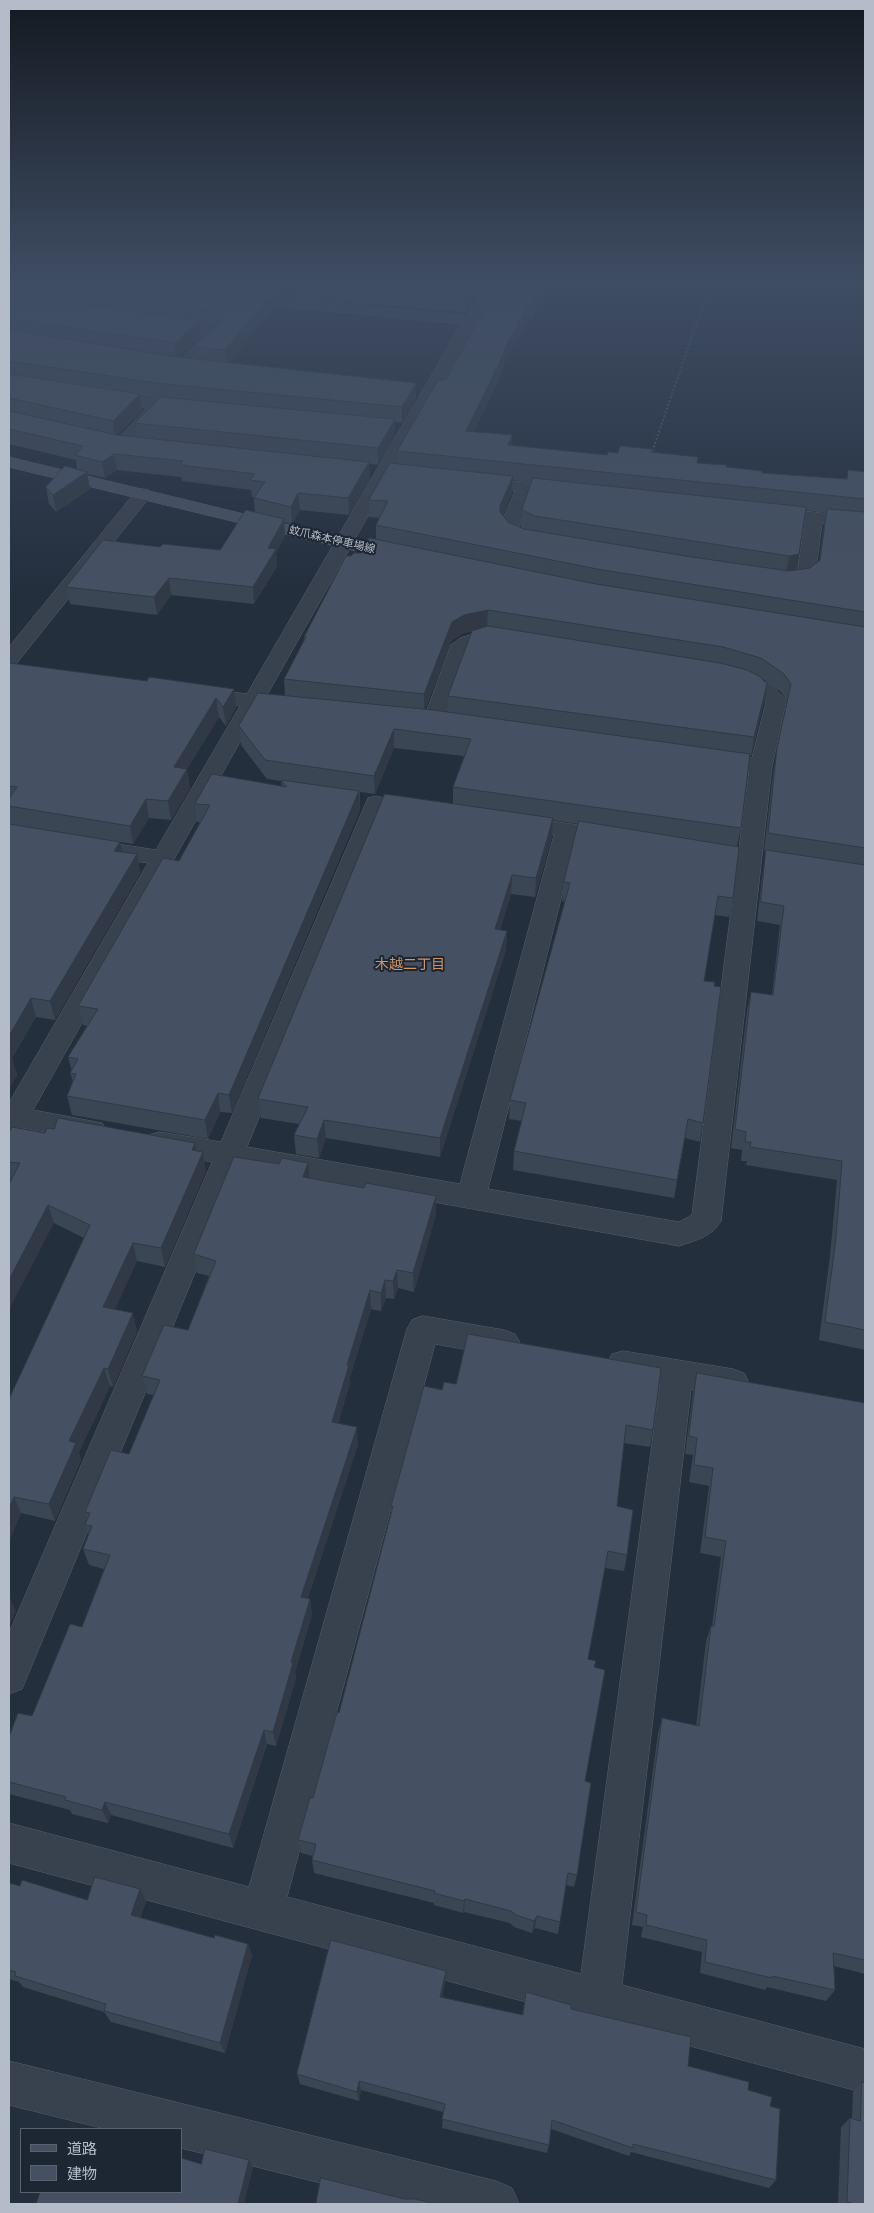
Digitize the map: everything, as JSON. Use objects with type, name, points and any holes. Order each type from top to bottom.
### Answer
[{"type":"main road","name":"蚊爪森本停車場線","points":[[9,462],[343,543],[421,559]]},
{"type":"street","points":[[425,384],[398,429],[383,473],[252,702],[217,780],[162,858],[12,1122],[122,1136],[230,1154],[679,1234],[696,1229],[706,1221],[761,766],[776,702],[772,694],[756,683],[710,672]]},
{"type":"street","points":[[140,447],[113,444],[185,393]]},
{"type":"street","points":[[93,396],[166,407],[202,410]]},
{"type":"street","points":[[459,480],[582,493]]},
{"type":"street","points":[[524,487],[510,524],[510,529],[514,533],[530,540],[558,545]]},
{"type":"street","points":[[15,666],[143,494]]},
{"type":"street","points":[[746,510],[865,523]]},
{"type":"street","points":[[758,577],[795,581],[806,576],[814,517]]},
{"type":"street","points":[[433,721],[461,645],[471,639],[487,636],[526,642]]},
{"type":"street","points":[[174,691],[309,708]]},
{"type":"street","points":[[694,757],[761,766]]},
{"type":"street","points":[[9,1676],[376,803]]},
{"type":"street","points":[[491,819],[635,840]]},
{"type":"street","points":[[471,1197],[568,830]]},
{"type":"street","points":[[66,843],[162,858]]},
{"type":"street","points":[[263,1911],[423,1329],[530,1348]]},
{"type":"street","points":[[589,1358],[762,1388]]},
{"type":"street","points":[[598,2000],[677,1373]]},
{"type":"street","points":[[9,1843],[865,2071]]},
{"type":"street","points":[[9,2083],[496,2204]]},
{"type":"path","points":[[650,458],[675,384]]},
{"type":"building","points":[[9,384],[76,384],[140,394],[113,421],[9,398]]},
{"type":"building","points":[[169,384],[415,384],[402,407]]},
{"type":"building","points":[[436,384],[489,384],[466,431],[512,435],[508,445],[607,455],[608,452],[618,453],[620,446],[652,449],[651,452],[698,457],[697,463],[727,465],[726,467],[762,471],[762,473],[847,479],[848,470],[865,472],[865,499],[397,451]]},
{"type":"building","points":[[161,397],[395,419],[378,448],[135,423]]},
{"type":"building","points":[[9,411],[117,435],[369,462],[348,498],[298,493],[291,507],[254,498],[265,482],[250,480],[255,474],[180,465],[183,461],[114,454],[102,462],[75,455],[83,446],[9,429]]},
{"type":"building","points":[[390,463],[513,476],[500,506],[500,512],[508,522],[524,529],[789,571],[810,568],[820,560],[827,509],[865,512],[865,612],[597,569],[376,525],[388,501],[369,500]]},
{"type":"building","points":[[65,466],[87,472],[53,495],[46,487]]},
{"type":"building","points":[[533,478],[806,507],[799,554],[789,556],[535,516],[522,510]]},
{"type":"building","points":[[246,510],[284,519],[268,548],[276,549],[253,587],[169,578],[154,597],[66,587],[103,540],[160,547],[163,544],[220,550]]},
{"type":"building","points":[[369,538],[596,584],[865,627],[865,848],[768,833],[777,748],[791,684],[784,674],[761,658],[723,647],[488,610],[464,615],[452,622],[424,694],[284,679],[346,556],[361,553]]},
{"type":"building","points":[[488,626],[720,663],[747,670],[759,676],[767,684],[754,737],[448,696],[472,631]]},
{"type":"building","points":[[9,663],[147,681],[149,677],[234,689],[223,707],[216,698],[174,767],[187,769],[168,801],[146,799],[130,826],[9,806],[9,799],[17,787],[9,786]]},
{"type":"building","points":[[258,693],[433,710],[750,754],[741,828],[453,787],[471,739],[394,729],[374,776],[265,760],[239,726]]},
{"type":"building","points":[[212,774],[287,787],[281,780],[359,791],[229,1095],[218,1093],[205,1120],[67,1096],[76,1074],[70,1073],[78,1059],[68,1057],[98,1009],[78,1006],[163,858],[179,861],[210,805],[195,804]]},
{"type":"building","points":[[385,794],[553,818],[536,878],[512,875],[495,929],[507,931],[440,1138],[324,1120],[317,1139],[294,1135],[308,1107],[258,1099]]},
{"type":"building","points":[[579,821],[739,847],[733,898],[718,896],[704,981],[715,982],[714,986],[721,987],[703,1123],[688,1119],[677,1180],[514,1151],[526,1103],[510,1100],[570,883],[564,882]]},
{"type":"building","points":[[9,824],[120,842],[114,851],[137,854],[50,1001],[31,998],[9,1036]]},
{"type":"building","points":[[766,850],[865,865],[865,1330],[825,1322],[836,1238],[842,1161],[750,1147],[751,1142],[745,1142],[746,1132],[735,1129],[751,992],[773,995],[784,906],[761,902]]},
{"type":"building","points":[[58,1118],[195,1143],[192,1150],[203,1152],[161,1248],[133,1243],[103,1307],[133,1313],[108,1369],[104,1368],[69,1441],[76,1443],[49,1504],[14,1497],[9,1508],[9,1399],[90,1225],[48,1205],[9,1280],[9,1184],[20,1163],[9,1162],[9,1133],[12,1127],[45,1133],[47,1128],[54,1129]]},
{"type":"building","points":[[234,1157],[279,1164],[282,1158],[308,1163],[303,1177],[364,1188],[366,1183],[436,1196],[413,1273],[397,1270],[393,1281],[385,1280],[381,1293],[370,1290],[332,1422],[357,1427],[301,1597],[310,1599],[273,1732],[264,1730],[229,1834],[105,1802],[102,1810],[65,1800],[66,1797],[9,1782],[9,1737],[18,1713],[32,1716],[70,1624],[82,1627],[110,1555],[83,1549],[92,1526],[85,1525],[90,1513],[85,1512],[111,1450],[129,1454],[160,1380],[142,1376],[164,1325],[188,1330],[216,1261],[194,1254]]},
{"type":"building","points":[[468,1334],[661,1368],[653,1430],[626,1425],[617,1506],[633,1510],[627,1555],[608,1551],[588,1659],[596,1661],[594,1667],[605,1670],[585,1781],[591,1783],[577,1875],[568,1873],[560,1922],[537,1916],[534,1921],[516,1915],[511,1911],[465,1899],[464,1901],[434,1893],[435,1891],[312,1860],[316,1844],[298,1840],[310,1798],[313,1798],[337,1712],[339,1713],[393,1506],[391,1506],[424,1386],[442,1390],[444,1382],[456,1384]]},
{"type":"building","points":[[697,1373],[865,1403],[865,1960],[833,1953],[835,1990],[772,1976],[772,1978],[705,1962],[707,1940],[646,1925],[647,1915],[636,1912],[662,1718],[699,1726],[711,1626],[714,1626],[726,1541],[705,1537],[713,1468],[694,1465],[697,1438],[689,1436]]},
{"type":"building","points":[[95,1877],[140,1889],[131,1915],[214,1938],[215,1935],[248,1944],[220,2043],[104,2011],[106,2004],[15,1976],[16,1972],[9,1970],[9,1883],[20,1886],[22,1880],[87,1900]]},
{"type":"building","points":[[331,1940],[446,1971],[440,1997],[523,2015],[526,1992],[571,2005],[571,2009],[691,2037],[688,2066],[749,2082],[748,2090],[772,2097],[770,2106],[780,2109],[776,2180],[633,2144],[633,2148],[552,2120],[549,2145],[442,2119],[445,2104],[359,2081],[357,2092],[297,2074]]},
{"type":"building","points":[[862,2082],[865,2083],[865,2204],[855,2204],[847,2202],[850,2118],[860,2121]]},
{"type":"building","points":[[205,2149],[249,2160],[238,2204],[36,2204],[40,2193],[182,2193],[182,2158],[201,2164]]},
{"type":"building","points":[[321,2178],[404,2199],[415,2199],[435,2204],[316,2204]]},
{"type":"district","name":"木越二丁目","points":[[410,965]]}]
